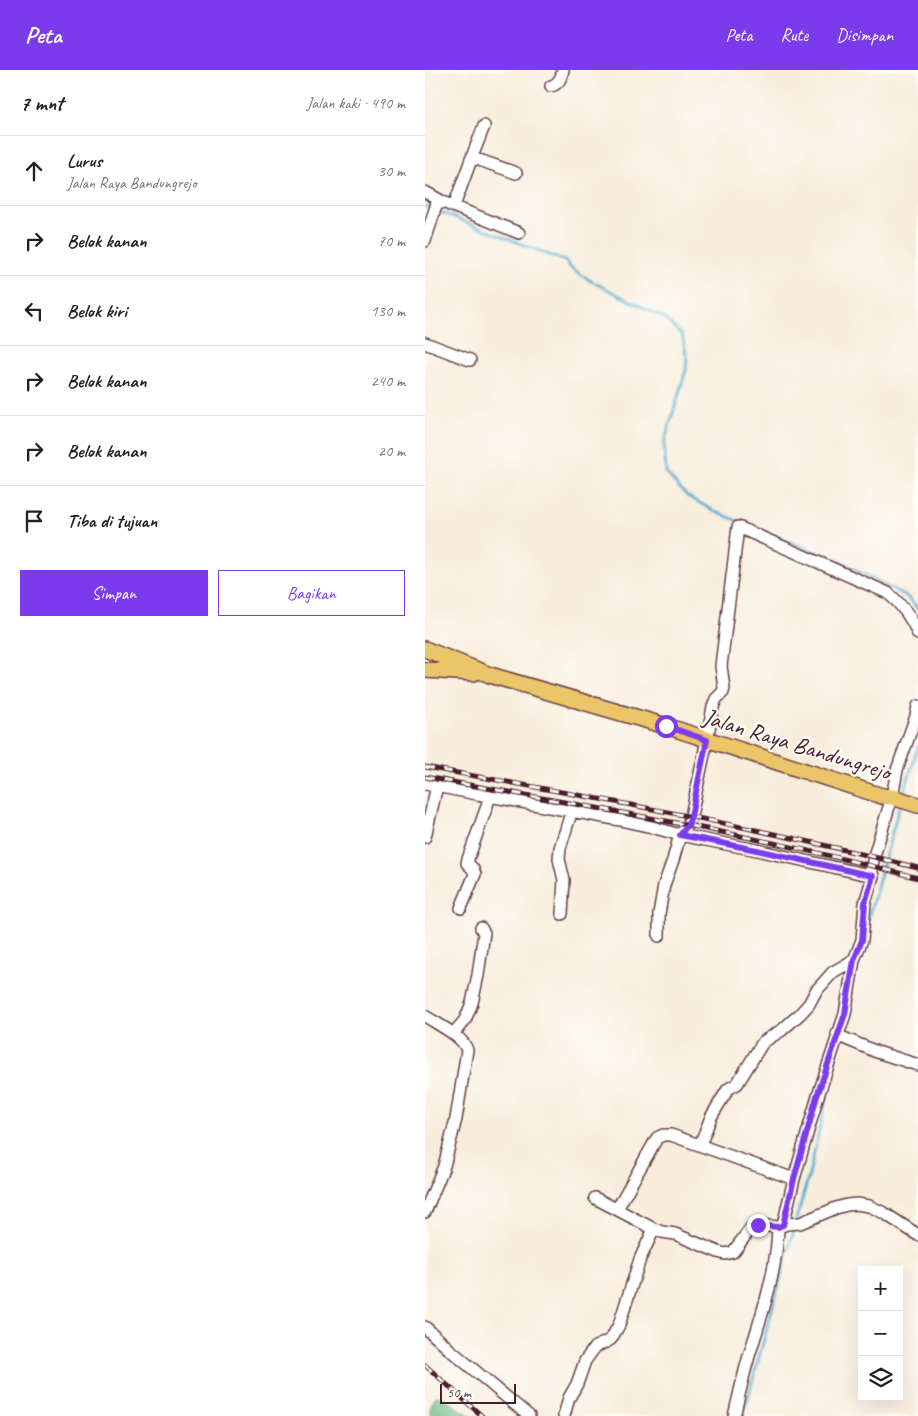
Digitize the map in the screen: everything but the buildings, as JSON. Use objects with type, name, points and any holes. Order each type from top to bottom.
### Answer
[{"type":"main road","name":"Jalan Raya Bandungrejo","points":[[425,649],[490,675],[666,726],[882,796],[903,800]]},
{"type":"main road","name":"Jalan Raya Bandungrejo","points":[[425,670],[490,675]]},
{"type":"street","points":[[551,86],[558,82],[563,70]]},
{"type":"street","points":[[425,241],[472,157],[484,126]]},
{"type":"street","points":[[472,157],[481,162],[516,173]]},
{"type":"street","points":[[425,192],[443,206],[519,233]]},
{"type":"street","points":[[425,343],[470,360]]},
{"type":"street","points":[[659,936],[659,914],[662,895],[680,835],[688,825],[691,816],[713,707],[716,699],[723,692],[721,666],[738,528],[889,593],[897,600],[914,623],[918,634]]},
{"type":"street","points":[[734,1416],[749,1357],[762,1317],[778,1241],[794,1179],[817,1096],[845,1014],[854,960],[862,940],[865,903],[873,876],[871,871],[874,856],[903,800],[897,770],[918,706]]},
{"type":"street","points":[[425,837],[431,785],[572,810],[873,876]]},
{"type":"street","points":[[461,908],[475,874],[467,863],[468,858],[489,796]]},
{"type":"street","points":[[562,914],[564,880],[559,859],[560,848],[572,810]]},
{"type":"street","points":[[453,1034],[465,1020],[475,990],[483,933],[481,928]]},
{"type":"street","points":[[699,1145],[711,1117],[728,1089],[737,1084],[763,1042],[782,1030],[800,1014],[833,972],[854,960]]},
{"type":"street","points":[[425,1016],[465,1044],[467,1055],[456,1119],[444,1166],[425,1212]]},
{"type":"street","points":[[838,1035],[886,1055],[918,1065]]},
{"type":"street","points":[[617,1210],[657,1138],[667,1134],[794,1179]]},
{"type":"street","points":[[595,1198],[654,1229],[675,1234],[725,1254],[733,1252],[754,1226],[783,1225],[800,1222],[836,1208],[857,1204],[869,1206],[918,1235]]},
{"type":"street","points":[[565,1416],[569,1398],[577,1384],[585,1361],[595,1347],[611,1339],[619,1325],[640,1259],[654,1229]]},
{"type":"street","points":[[425,1327],[529,1416]]},
{"type":"green space","points":[[436,1396],[441,1397],[471,1416],[432,1416],[430,1409]]},
{"type":"waterway","points":[[425,206],[565,261],[570,267],[591,281],[664,318],[682,335],[687,358],[686,370],[664,443],[666,473],[687,496],[716,512],[845,564],[906,596],[918,611]]},
{"type":"waterway","points":[[903,796],[918,747]]},
{"type":"waterway","points":[[869,916],[900,804]]},
{"type":"waterway","points":[[796,1220],[809,1175],[833,1068]]},
{"type":"waterway","points":[[743,1416],[795,1226]]},
{"type":"railway","points":[[425,767],[734,825],[918,868]]},
{"type":"railway","points":[[425,777],[734,835],[857,862],[918,878]]},
{"type":"railway","points":[[425,1365],[482,1416]]},
{"type":"route","points":[[666,726],[707,740],[691,816],[688,825],[680,835],[873,876],[865,903],[862,940],[854,960],[845,1014],[817,1096],[783,1225],[778,1227],[758,1225]]}]
